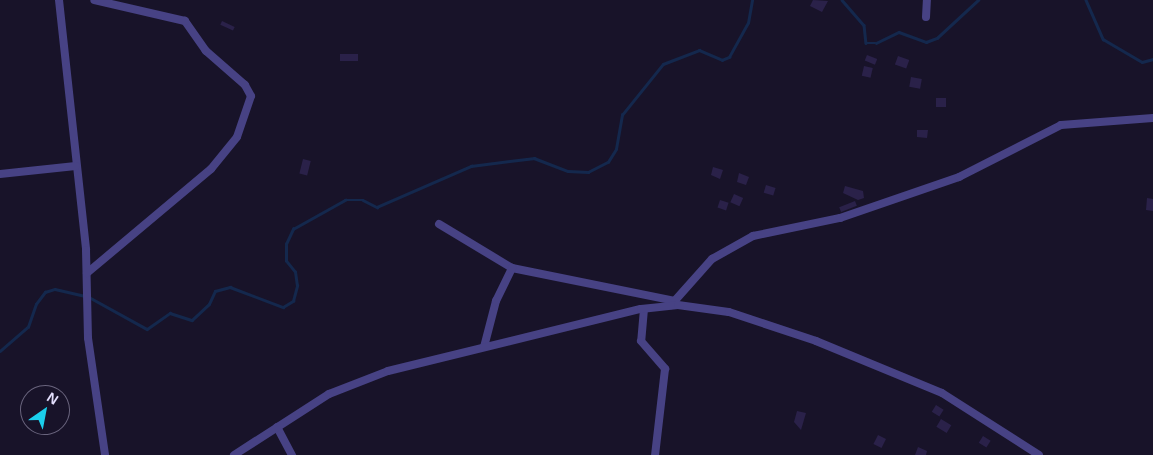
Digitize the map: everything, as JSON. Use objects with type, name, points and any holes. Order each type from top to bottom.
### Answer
[{"type":"street","points":[[59,0],[87,272],[88,338],[105,455]]},
{"type":"street","points":[[87,272],[211,169],[237,137],[251,96],[245,85],[206,51],[185,21],[94,0]]},
{"type":"street","points":[[926,17],[927,0]]},
{"type":"street","points":[[234,455],[329,394],[379,374],[673,303],[712,260],[753,236],[840,218],[959,177],[1061,125],[1153,118]]},
{"type":"street","points":[[0,174],[76,166]]},
{"type":"street","points":[[439,224],[512,268],[673,303],[730,312],[816,340],[942,393],[1039,455]]},
{"type":"street","points":[[484,348],[496,301],[512,268]]},
{"type":"street","points":[[644,309],[641,342],[665,368],[655,455]]},
{"type":"street","points":[[277,427],[292,455]]},
{"type":"building","points":[[813,0],[828,1],[822,12],[810,6]]},
{"type":"building","points":[[222,21],[235,27],[233,31],[220,25]]},
{"type":"building","points":[[340,54],[358,54],[358,61],[340,61]]},
{"type":"building","points":[[867,55],[877,59],[875,65],[865,61]]},
{"type":"building","points":[[898,56],[909,60],[906,69],[895,64]]},
{"type":"building","points":[[864,66],[873,68],[871,78],[862,76]]},
{"type":"building","points":[[911,77],[922,79],[920,89],[909,87]]},
{"type":"building","points":[[936,98],[946,98],[946,107],[936,107]]},
{"type":"building","points":[[917,130],[928,130],[927,138],[917,137]]},
{"type":"building","points":[[303,159],[311,161],[307,175],[299,174]]},
{"type":"building","points":[[713,167],[723,170],[720,179],[711,175]]},
{"type":"building","points":[[739,173],[749,177],[746,185],[737,182]]},
{"type":"building","points":[[766,185],[776,188],[773,196],[764,193]]},
{"type":"building","points":[[845,186],[863,191],[864,198],[858,200],[843,193]]},
{"type":"building","points":[[734,194],[743,198],[739,206],[730,202]]},
{"type":"building","points":[[1147,198],[1153,199],[1153,211],[1146,210]]},
{"type":"building","points":[[720,200],[729,203],[726,210],[718,208]]},
{"type":"building","points":[[855,201],[857,206],[841,212],[839,207]]},
{"type":"building","points":[[936,405],[944,410],[939,417],[932,412]]},
{"type":"building","points":[[797,411],[806,413],[801,430],[794,422]]},
{"type":"building","points":[[941,419],[951,425],[947,433],[936,427]]},
{"type":"building","points":[[878,435],[886,439],[881,448],[873,444]]},
{"type":"building","points":[[983,436],[991,441],[986,448],[979,443]]},
{"type":"building","points":[[918,447],[927,451],[926,455],[915,455]]},
{"type":"waterway","points":[[0,351],[28,327],[36,304],[45,292],[55,289],[89,297],[147,329],[170,313],[192,320],[209,304],[215,291],[230,287],[283,307],[293,301],[297,286],[295,272],[286,261],[286,244],[293,229],[345,200],[363,200],[377,207],[471,166],[534,158],[568,171],[588,172],[608,162],[616,149],[622,115],[663,64],[699,50],[722,60],[729,57],[748,23],[752,0]]},
{"type":"waterway","points":[[842,0],[864,25],[866,43],[876,43],[899,32],[926,42],[937,38],[978,0]]},
{"type":"waterway","points":[[1086,0],[1103,39],[1142,62],[1153,59]]}]
